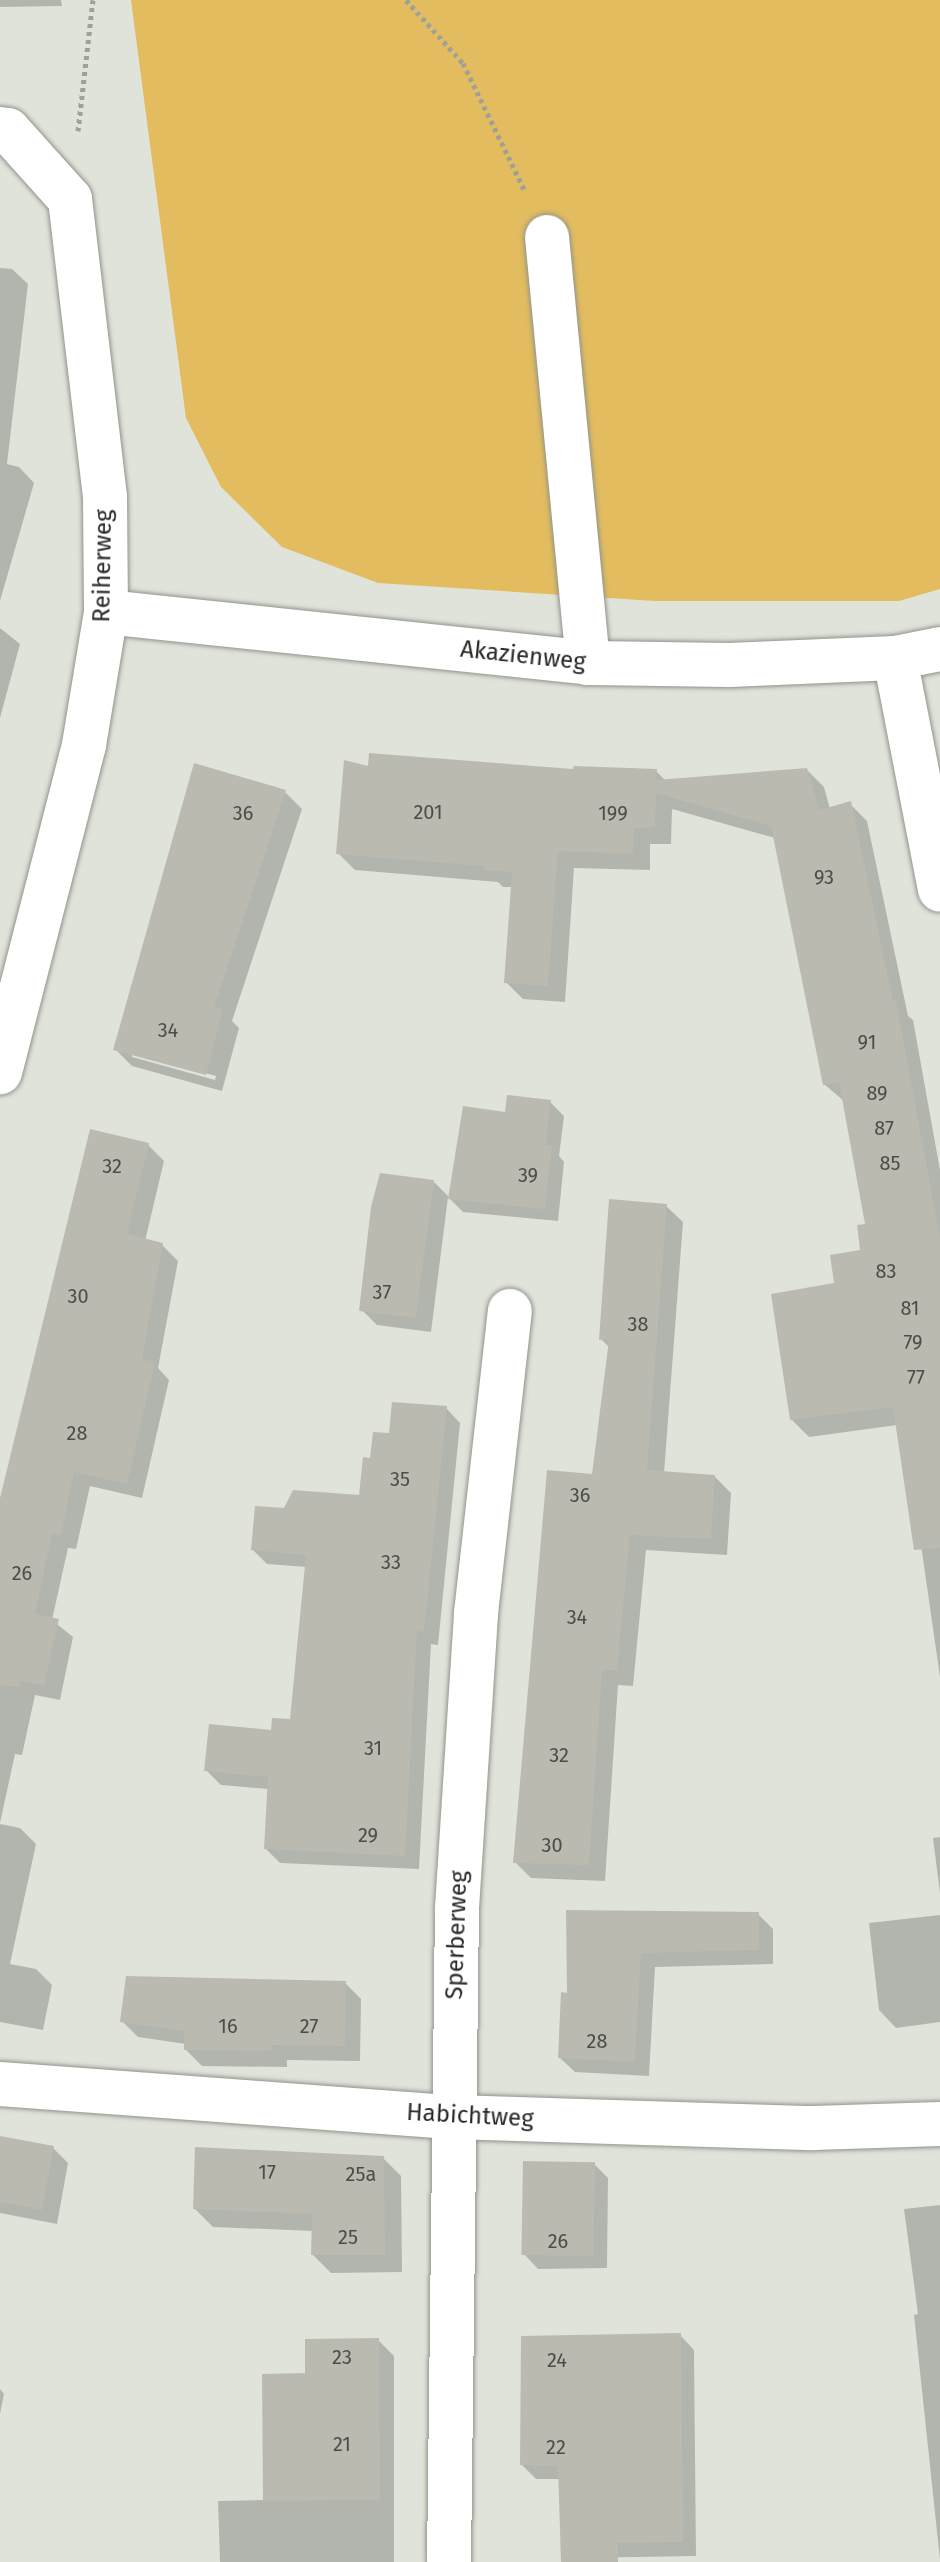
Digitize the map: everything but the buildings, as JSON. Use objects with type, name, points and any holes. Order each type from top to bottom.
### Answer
[{"type":"street","points":[[0,129],[8,130],[70,199]]},
{"type":"street","name":"Reiherweg","points":[[0,1072],[84,745],[106,612],[105,497],[70,199]]},
{"type":"street","points":[[547,237],[588,663]]},
{"type":"street","name":"Akazienweg","points":[[106,612],[588,663],[729,665],[895,658],[940,649]]},
{"type":"street","points":[[895,658],[940,890]]},
{"type":"street","name":"Sperberweg","points":[[449,2562],[457,1908],[476,1613],[510,1311]]},
{"type":"street","name":"Habichtweg","points":[[0,2084],[453,2117],[813,2128],[940,2124]]},
{"type":"path","points":[[70,199],[93,0]]},
{"type":"path","points":[[406,0],[463,63],[547,237]]},
{"type":"shaded area","points":[[131,0],[940,0],[940,589],[899,601],[655,601],[378,583],[282,547],[221,487],[186,418]]}]
